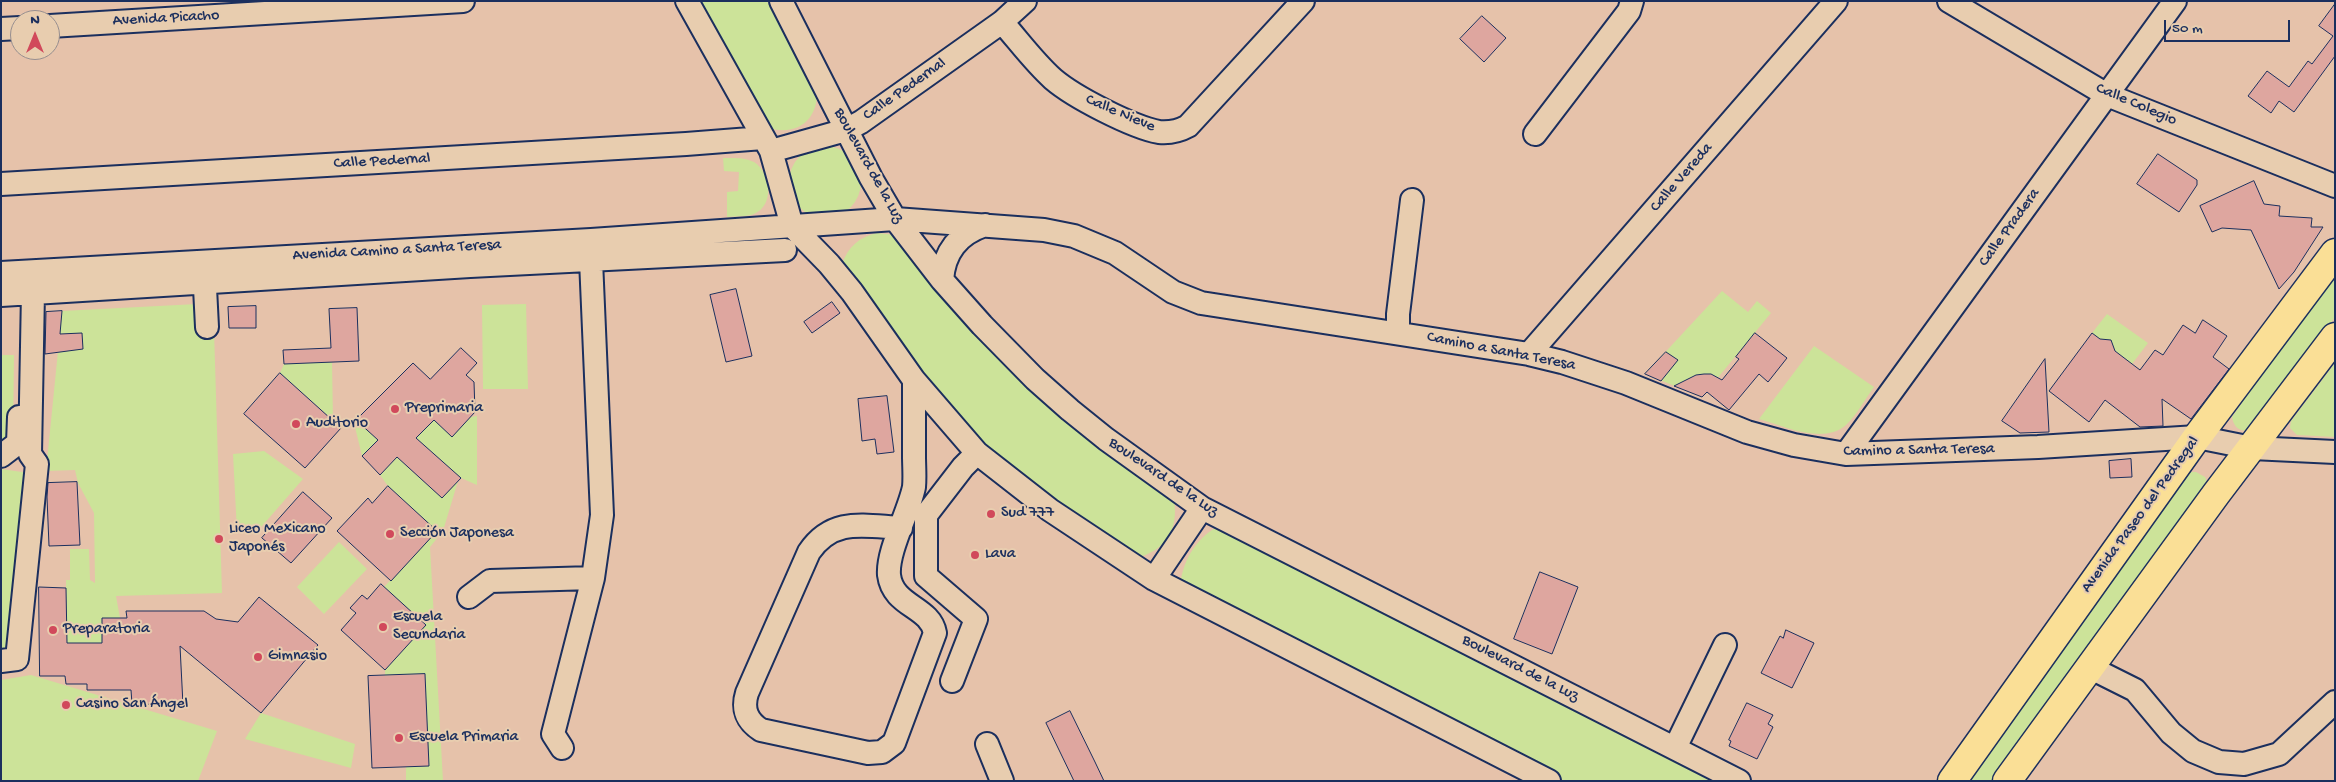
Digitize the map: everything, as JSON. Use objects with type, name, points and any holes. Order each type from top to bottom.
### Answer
[{"type":"main road","name":"Avenida Paseo del Pedregal","points":[[1952,781],[2197,437],[2335,252]]},
{"type":"main road","points":[[2007,781],[2216,494],[2335,337]]},
{"type":"street","name":"Avenida Picacho","points":[[60,25],[463,1]]},
{"type":"street","points":[[686,1],[767,144],[792,226],[829,264],[914,380],[977,453],[1050,510],[1154,579],[1549,781]]},
{"type":"street","name":"Boulevard de la Luz","points":[[781,1],[871,178],[895,219],[942,280],[1008,352],[1070,410],[1106,439],[1202,508],[1739,781]]},
{"type":"street","name":"Calle Pedernal","points":[[1,184],[676,145],[767,144],[846,130],[861,122],[1002,22],[1025,1]]},
{"type":"street","name":"Calle Nieve","points":[[1002,22],[1053,79],[1067,89],[1097,106],[1143,127],[1159,132],[1174,132],[1188,126],[1303,1]]},
{"type":"street","points":[[1536,134],[1629,11],[1632,1]]},
{"type":"street","name":"Calle Vereda","points":[[1529,354],[1836,1]]},
{"type":"street","name":"Calle Colegio","points":[[1949,1],[2107,95],[2335,186]]},
{"type":"street","name":"Calle Pradera","points":[[1846,454],[2175,1]]},
{"type":"street","points":[[1398,332],[1398,314],[1412,200]]},
{"type":"street","name":"Camino a Santa Teresa","points":[[792,226],[895,219],[1059,232],[1089,241],[1115,253],[1173,292],[1202,303],[1398,332],[1529,354],[1626,382],[1747,432],[1794,445],[1846,454],[2038,447],[2197,437],[2252,448],[2335,452]]},
{"type":"street","points":[[942,280],[945,260],[956,242],[974,229],[985,225]]},
{"type":"street","name":"Avenida Camino a Santa Teresa","points":[[1,274],[205,272],[475,256],[792,226]]},
{"type":"street","points":[[475,256],[591,260],[785,250]]},
{"type":"street","points":[[562,748],[554,734],[593,578],[602,515],[591,260]]},
{"type":"street","points":[[18,293],[205,272],[207,327]]},
{"type":"street","points":[[1,456],[18,443],[18,293]]},
{"type":"street","points":[[1,660],[18,659],[37,464],[30,454],[18,293]]},
{"type":"street","points":[[901,528],[847,526],[828,532],[814,544],[747,692],[744,706],[746,713],[755,726],[761,730],[868,753],[882,752],[894,743],[935,633],[928,619],[901,599],[891,584],[889,566],[901,528],[914,486],[914,380]]},
{"type":"street","points":[[952,681],[976,619],[926,576],[926,515],[963,467],[977,453]]},
{"type":"street","points":[[1154,579],[1202,508]]},
{"type":"street","points":[[469,597],[490,581],[593,578]]},
{"type":"street","points":[[1675,748],[1725,645]]},
{"type":"street","points":[[2091,668],[2135,690],[2171,733],[2193,750],[2219,762],[2244,764],[2279,754],[2335,702]]},
{"type":"street","points":[[987,744],[1002,781]]},
{"type":"green space","points":[[699,1],[767,1],[817,95],[813,113],[802,125],[787,130],[769,128]]},
{"type":"green space","points":[[825,146],[845,152],[855,162],[861,182],[855,202],[845,212],[825,218],[805,212],[795,202],[789,182],[795,162],[805,152]]},
{"type":"green space","points":[[723,158],[750,160],[760,167],[767,181],[768,189],[768,196],[761,210],[754,214],[727,217],[727,192],[738,191],[739,172],[724,171]]},
{"type":"green space","points":[[877,233],[896,235],[1174,500],[1175,511],[1172,530],[1162,544],[1146,555],[1136,558],[1035,489],[981,441],[926,377],[842,264],[847,253],[855,244],[865,237]]},
{"type":"green space","points":[[2335,269],[2335,317],[2254,427],[2247,430],[2237,428],[2232,417]]},
{"type":"green space","points":[[1722,291],[1748,312],[1757,301],[1771,313],[1702,397],[1645,374]]},
{"type":"green space","points":[[197,304],[214,330],[222,593],[116,596],[120,618],[102,618],[102,643],[67,643],[66,580],[70,580],[70,549],[89,549],[90,580],[95,583],[94,513],[78,483],[75,470],[46,471],[62,311]]},
{"type":"green space","points":[[526,304],[528,389],[483,389],[482,305]]},
{"type":"green space","points":[[2107,314],[2148,343],[2132,364],[2113,349],[2111,340],[2101,340],[2092,333]]},
{"type":"green space","points":[[1814,346],[1874,387],[1854,417],[1837,431],[1815,434],[1759,419]]},
{"type":"green space","points":[[1,355],[14,355],[13,436],[1,447]]},
{"type":"green space","points":[[332,362],[333,420],[280,373],[284,364]]},
{"type":"green space","points":[[2335,363],[2335,437],[2297,435],[2290,428],[2291,421]]},
{"type":"green space","points":[[477,416],[477,485],[461,478],[416,438],[434,420],[452,436],[471,417]]},
{"type":"green space","points":[[356,420],[378,440],[362,456],[355,427]]},
{"type":"green space","points":[[413,441],[420,446],[404,464],[442,498],[458,481],[443,531],[430,547],[443,781],[406,781],[406,767],[429,766],[425,674],[385,676],[385,670],[426,625],[384,587],[437,531],[388,486],[380,475]]},
{"type":"green space","points":[[264,451],[303,479],[256,533],[237,532],[233,454]]},
{"type":"green space","points":[[1,469],[29,473],[12,645],[1,653]]},
{"type":"green space","points":[[2196,472],[2205,477],[2209,487],[1998,781],[1962,781],[2185,474]]},
{"type":"green space","points":[[1222,524],[1711,781],[1565,781],[1180,585],[1185,565],[1193,549],[1205,535]]},
{"type":"green space","points":[[339,542],[367,569],[324,614],[297,587]]},
{"type":"green space","name":"Casino San Ángel","points":[[31,675],[217,731],[198,781],[1,781],[1,680]]},
{"type":"green space","points":[[261,713],[355,744],[351,768],[245,739]]},
{"type":"building","points":[[2335,4],[2335,56],[2294,112],[2279,101],[2271,113],[2248,96],[2267,71],[2289,87],[2308,61],[2312,64],[2333,36],[2319,26]]},
{"type":"building","points":[[1482,16],[1506,38],[1484,62],[1460,39]]},
{"type":"building","points":[[2158,154],[2197,180],[2197,185],[2179,212],[2137,184]]},
{"type":"building","points":[[2254,181],[2264,204],[2280,206],[2279,216],[2312,218],[2311,227],[2323,227],[2294,272],[2279,289],[2251,230],[2222,228],[2212,232],[2200,206]]},
{"type":"building","points":[[736,289],[752,356],[726,362],[710,295]]},
{"type":"building","points":[[832,302],[840,313],[812,333],[804,322]]},
{"type":"building","points":[[256,306],[256,328],[229,328],[228,307]]},
{"type":"building","points":[[357,308],[359,361],[284,364],[283,350],[331,348],[329,309]]},
{"type":"building","points":[[62,311],[60,334],[82,333],[83,349],[45,354],[46,312]]},
{"type":"building","points":[[2203,320],[2227,336],[2213,357],[2229,369],[2191,419],[2162,399],[2163,426],[2140,427],[2105,400],[2089,422],[2049,391],[2092,333],[2100,339],[2111,340],[2115,351],[2140,370],[2155,350],[2163,355],[2183,325],[2195,333]]},
{"type":"building","points":[[1755,333],[1787,358],[1768,382],[1759,374],[1729,410],[1707,392],[1702,397],[1674,386],[1696,375],[1704,374],[1711,374],[1722,380],[1739,359],[1736,357]]},
{"type":"building","points":[[461,348],[477,363],[466,375],[474,382],[475,412],[452,437],[434,420],[416,438],[461,478],[442,498],[397,457],[380,475],[362,456],[378,440],[356,420],[413,363],[430,379]]},
{"type":"building","points":[[1666,352],[1678,360],[1661,381],[1645,374]]},
{"type":"building","points":[[2045,359],[2049,432],[2020,433],[2002,421]]},
{"type":"building","name":"Auditorio","points":[[280,373],[341,428],[305,468],[244,414]]},
{"type":"building","points":[[887,396],[894,452],[877,454],[875,439],[862,441],[858,399]]},
{"type":"building","points":[[2131,459],[2132,477],[2110,478],[2109,461]]},
{"type":"building","points":[[77,482],[80,545],[49,546],[48,483]]},
{"type":"building","name":"Sección Japonesa","points":[[388,486],[437,531],[391,581],[337,531],[368,498],[372,503]]},
{"type":"building","points":[[303,492],[332,518],[291,563],[262,538]]},
{"type":"building","points":[[1540,572],[1578,587],[1552,654],[1514,639]]},
{"type":"building","name":"Escuela Secundaria","points":[[381,584],[426,625],[385,670],[341,630],[356,613],[350,608],[362,595],[367,599]]},
{"type":"building","points":[[39,587],[66,588],[67,643],[102,643],[102,618],[127,618],[126,611],[204,611],[216,619],[238,622],[259,597],[318,645],[261,713],[180,646],[183,705],[132,704],[131,690],[87,690],[87,684],[66,684],[65,676],[40,676]]},
{"type":"building","points":[[1786,630],[1814,643],[1792,688],[1761,673],[1780,636],[1783,638]]},
{"type":"building","name":"Escuela Primaria","points":[[425,674],[429,766],[372,768],[368,676]]},
{"type":"building","points":[[1747,703],[1773,715],[1768,724],[1773,727],[1757,759],[1729,746],[1731,741],[1729,740]]},
{"type":"building","points":[[1070,711],[1104,781],[1074,781],[1046,723]]},
{"type":"place","name":"Preprimaria","points":[[395,409]]},
{"type":"place","name":"Auditorio","points":[[296,424]]},
{"type":"place","name":"Sud 777","points":[[991,514]]},
{"type":"place","name":"Sección Japonesa","points":[[390,534]]},
{"type":"place","name":"Liceo Mexicano Japonés","points":[[219,539]]},
{"type":"place","name":"Lava","points":[[975,555]]},
{"type":"place","name":"Escuela Secundaria","points":[[383,627]]},
{"type":"place","name":"Preparatoria","points":[[53,630]]},
{"type":"place","name":"Gimnasio","points":[[258,657]]},
{"type":"place","name":"Casino San Ángel","points":[[66,705]]},
{"type":"place","name":"Escuela Primaria","points":[[399,738]]}]
